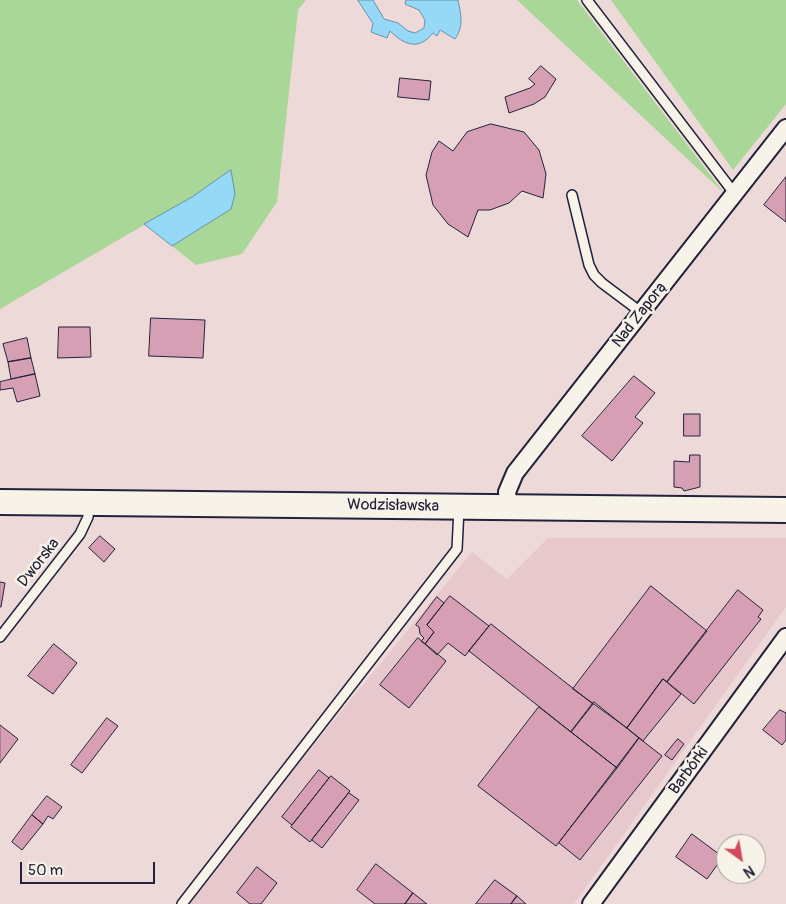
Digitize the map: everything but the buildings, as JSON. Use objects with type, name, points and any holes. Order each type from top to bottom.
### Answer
[{"type":"main road","name":"Wodzisławska","points":[[0,502],[786,510]]},
{"type":"street","name":"Nad Zaporą","points":[[509,508],[508,492],[515,474],[786,128]]},
{"type":"street","name":"Barbórki","points":[[591,904],[786,638]]},
{"type":"lane","points":[[588,0],[734,193]]},
{"type":"lane","points":[[572,195],[588,265],[594,275],[642,312]]},
{"type":"lane","name":"Dworska","points":[[0,637],[80,534],[88,517],[89,502]]},
{"type":"lane","points":[[182,904],[457,548],[459,507]]},
{"type":"shaded area","points":[[548,538],[786,538],[786,607],[574,904],[183,904],[472,552],[507,579]]},
{"type":"green space","points":[[0,0],[306,0],[298,10],[277,202],[242,254],[196,265],[172,246],[231,209],[231,170],[192,197],[0,309]]},
{"type":"green space","points":[[517,0],[577,0],[724,193]]},
{"type":"green space","points":[[611,0],[786,0],[786,104],[733,170]]},
{"type":"water","points":[[358,0],[373,0],[384,19],[398,23],[408,31],[415,33],[424,28],[425,20],[419,10],[405,4],[406,0],[458,0],[461,16],[460,30],[455,39],[440,30],[437,36],[433,33],[428,39],[417,44],[406,43],[390,31],[387,38],[371,32],[373,24]]},
{"type":"water","points":[[231,170],[235,194],[231,209],[172,246],[144,224],[192,197]]}]
